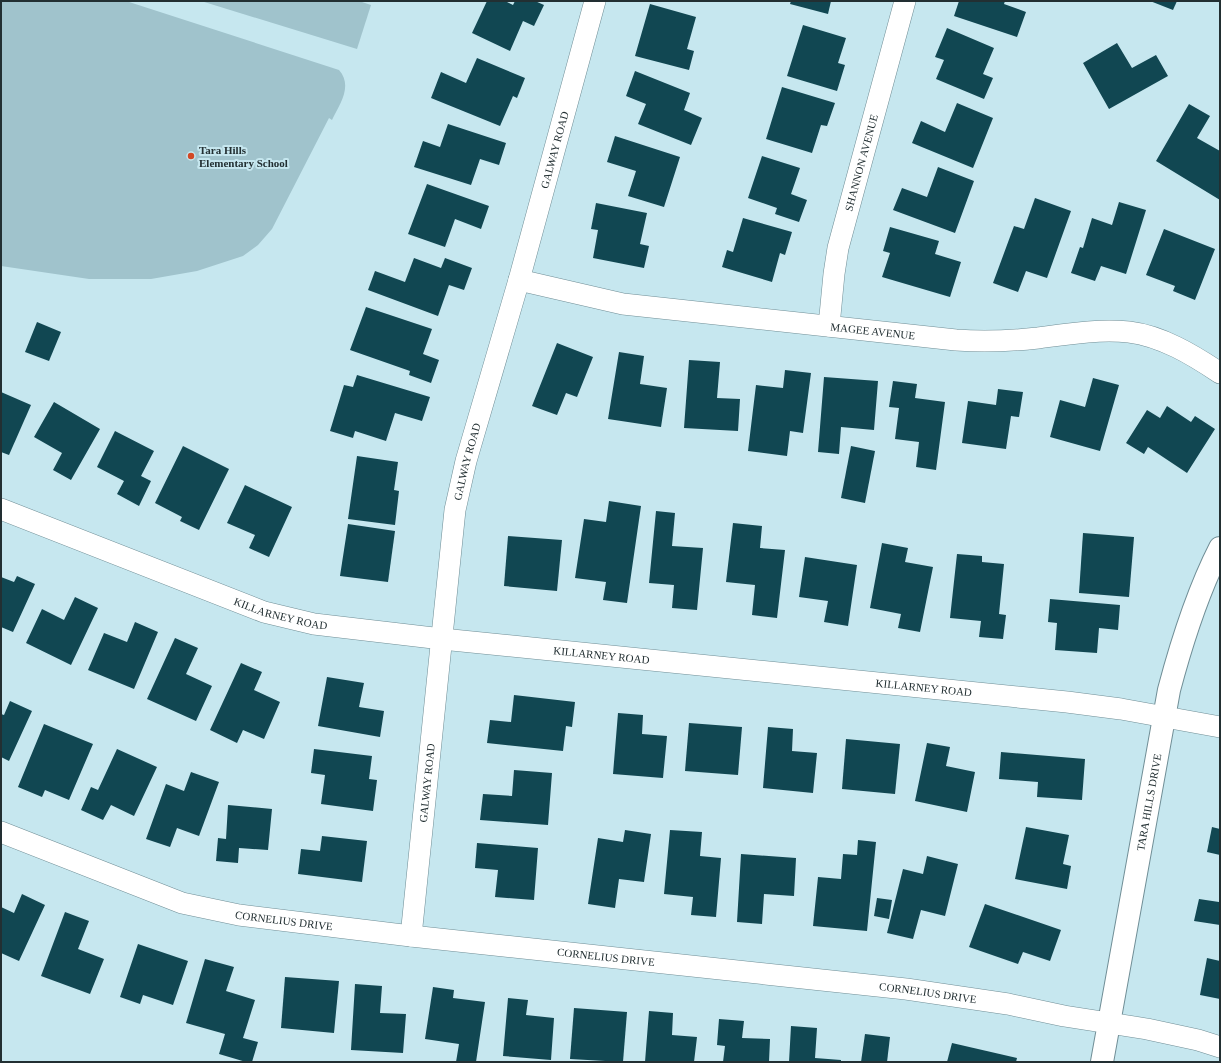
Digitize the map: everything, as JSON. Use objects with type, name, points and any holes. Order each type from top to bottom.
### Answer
[{"type":"street","name":"GALWAY ROAD","points":[[411,936],[455,510],[466,461],[519,280],[595,1]]},
{"type":"street","name":"SHANNON AVENUE","points":[[828,326],[838,248],[905,1]]},
{"type":"street","name":"MAGEE AVENUE","points":[[519,280],[623,304],[982,342],[1009,341],[1099,331],[1130,332],[1154,338],[1178,348],[1220,373]]},
{"type":"street","name":"KILLARNEY ROAD","points":[[1,509],[264,612],[314,624],[442,639],[1067,702],[1164,716],[1220,727]]},
{"type":"street","name":"TARA HILLS DRIVE","points":[[1102,1062],[1169,690],[1185,633],[1212,564],[1220,548]]},
{"type":"street","name":"CORNELIUS DRIVE","points":[[1,832],[182,903],[239,915],[411,936],[906,989],[1008,1004],[1064,1016],[1110,1023],[1198,1040],[1220,1048]]},
{"type":"shaded area","name":"Tara Hills Elementary School","points":[[1,1],[126,1],[339,70],[345,82],[344,95],[332,120],[329,118],[272,229],[258,245],[243,256],[197,271],[151,279],[89,279],[1,266]]},
{"type":"shaded area","points":[[201,1],[359,1],[371,5],[357,49]]},
{"type":"building","points":[[487,1],[505,1],[513,5],[515,1],[535,1],[544,5],[534,26],[523,21],[510,51],[472,33]]},
{"type":"building","points":[[791,1],[831,1],[828,14],[790,4]]},
{"type":"building","points":[[959,1],[1005,1],[1004,4],[1026,12],[1017,37],[954,16]]},
{"type":"building","points":[[1150,1],[1177,1],[1173,10]]},
{"type":"building","points":[[650,4],[696,17],[687,49],[694,51],[689,70],[635,56]]},
{"type":"building","points":[[803,25],[846,38],[838,63],[845,65],[837,91],[787,76]]},
{"type":"building","points":[[947,28],[994,48],[983,74],[993,78],[984,99],[936,79],[944,60],[935,57]]},
{"type":"building","points":[[1117,43],[1132,68],[1156,55],[1168,76],[1109,109],[1083,63]]},
{"type":"building","points":[[477,58],[525,78],[517,98],[513,96],[500,126],[431,98],[441,72],[466,83]]},
{"type":"building","points":[[635,71],[690,93],[684,110],[702,118],[691,145],[638,124],[646,104],[626,96]]},
{"type":"building","points":[[782,87],[835,103],[827,126],[821,125],[812,153],[766,139]]},
{"type":"building","points":[[957,103],[993,118],[973,168],[912,143],[921,121],[945,132]]},
{"type":"building","points":[[1189,104],[1210,116],[1197,138],[1220,151],[1220,200],[1156,161]]},
{"type":"building","points":[[448,124],[506,143],[499,165],[480,159],[471,185],[414,167],[423,141],[440,147]]},
{"type":"building","points":[[615,136],[680,157],[664,207],[628,196],[636,171],[607,162]]},
{"type":"building","points":[[762,156],[800,168],[791,194],[807,200],[799,222],[775,214],[777,208],[748,198]]},
{"type":"building","points":[[938,167],[974,181],[955,233],[893,210],[902,188],[927,197]]},
{"type":"building","points":[[427,184],[489,206],[481,229],[455,219],[445,247],[408,234]]},
{"type":"building","points":[[1035,198],[1071,211],[1047,278],[1026,271],[1018,292],[993,283],[1014,226],[1024,229]]},
{"type":"building","points":[[1119,202],[1146,210],[1126,274],[1101,266],[1095,281],[1071,273],[1080,247],[1083,248],[1092,218],[1112,225]]},
{"type":"building","points":[[596,203],[647,213],[640,244],[649,246],[644,268],[593,258],[598,230],[591,229]]},
{"type":"building","points":[[743,218],[792,232],[785,255],[780,253],[772,282],[722,267],[727,250],[733,252]]},
{"type":"building","points":[[890,227],[939,241],[935,254],[961,262],[950,297],[882,277],[890,253],[883,251]]},
{"type":"building","points":[[1164,229],[1215,249],[1195,300],[1173,291],[1175,286],[1146,275]]},
{"type":"building","points":[[414,258],[441,268],[445,258],[472,268],[464,290],[449,285],[438,316],[368,290],[375,271],[405,282]]},
{"type":"building","points":[[366,307],[432,329],[423,354],[439,360],[431,383],[409,375],[410,371],[350,350]]},
{"type":"building","points":[[37,322],[61,332],[49,361],[25,352]]},
{"type":"building","points":[[557,343],[593,357],[577,397],[566,393],[557,415],[532,406]]},
{"type":"building","points":[[619,352],[644,356],[640,384],[667,388],[661,427],[608,419]]},
{"type":"building","points":[[689,360],[720,362],[717,398],[740,399],[738,431],[684,428]]},
{"type":"building","points":[[785,370],[811,373],[803,433],[790,431],[787,456],[748,451],[756,385],[783,388]]},
{"type":"building","points":[[357,375],[430,397],[422,421],[395,413],[386,441],[355,431],[353,438],[330,431],[344,385],[353,387]]},
{"type":"building","points":[[824,377],[878,381],[874,430],[841,427],[839,454],[818,452]]},
{"type":"building","points":[[1093,378],[1119,385],[1100,451],[1050,437],[1060,400],[1085,407]]},
{"type":"building","points":[[893,381],[917,384],[915,398],[945,402],[936,470],[916,467],[919,442],[895,439],[899,408],[889,407]]},
{"type":"building","points":[[998,389],[1023,392],[1019,417],[1011,416],[1006,449],[962,443],[968,401],[996,405]]},
{"type":"building","points":[[1,392],[31,405],[9,455],[1,452]]},
{"type":"building","points":[[54,402],[100,429],[71,480],[53,470],[62,453],[34,437]]},
{"type":"building","points":[[1167,406],[1191,422],[1195,416],[1215,429],[1187,473],[1148,447],[1144,454],[1126,443],[1147,410],[1160,418]]},
{"type":"building","points":[[115,431],[154,451],[141,476],[151,481],[139,506],[117,494],[124,481],[97,467]]},
{"type":"building","points":[[183,446],[229,469],[199,530],[180,521],[182,517],[155,503]]},
{"type":"building","points":[[851,446],[875,451],[865,503],[841,498]]},
{"type":"building","points":[[357,456],[398,462],[394,490],[399,491],[395,525],[348,519]]},
{"type":"building","points":[[245,485],[292,507],[269,557],[249,548],[255,535],[227,523]]},
{"type":"building","points":[[609,501],[641,506],[627,603],[603,600],[606,582],[575,578],[584,519],[606,522]]},
{"type":"building","points":[[656,511],[675,513],[672,546],[703,548],[697,610],[672,608],[674,585],[649,583]]},
{"type":"building","points":[[733,523],[762,526],[760,548],[785,550],[777,618],[752,615],[755,585],[726,582]]},
{"type":"building","points":[[348,524],[395,531],[388,582],[340,576]]},
{"type":"building","points":[[1083,533],[1134,537],[1129,597],[1079,593]]},
{"type":"building","points":[[508,536],[562,540],[557,591],[504,586]]},
{"type":"building","points":[[882,543],[908,548],[905,562],[933,567],[920,632],[898,628],[901,614],[870,608]]},
{"type":"building","points":[[957,554],[982,556],[982,562],[1004,564],[999,614],[1006,615],[1003,639],[979,637],[981,621],[950,618]]},
{"type":"building","points":[[805,557],[857,565],[848,626],[824,622],[828,601],[799,597]]},
{"type":"building","points":[[17,576],[35,584],[13,632],[1,627],[1,577],[14,582]]},
{"type":"building","points":[[75,597],[98,608],[71,665],[26,643],[42,609],[64,620]]},
{"type":"building","points":[[1050,599],[1120,605],[1118,630],[1099,628],[1097,653],[1055,650],[1057,623],[1048,622]]},
{"type":"building","points":[[135,622],[158,632],[134,689],[88,670],[104,633],[127,642]]},
{"type":"building","points":[[175,638],[198,648],[186,674],[212,686],[196,721],[147,699]]},
{"type":"building","points":[[241,663],[262,672],[254,690],[280,702],[264,739],[243,730],[237,743],[210,730]]},
{"type":"building","points":[[327,677],[364,683],[359,707],[384,711],[380,737],[318,726]]},
{"type":"building","points":[[514,695],[575,702],[572,727],[566,726],[563,751],[487,743],[490,720],[511,722]]},
{"type":"building","points":[[10,701],[32,711],[9,761],[1,757],[1,714],[4,715]]},
{"type":"building","points":[[618,713],[643,715],[642,734],[667,736],[663,778],[613,774]]},
{"type":"building","points":[[689,723],[742,727],[738,775],[685,771]]},
{"type":"building","points":[[44,724],[93,744],[69,800],[45,790],[42,797],[18,787]]},
{"type":"building","points":[[768,727],[793,729],[792,751],[817,753],[813,793],[763,788]]},
{"type":"building","points":[[846,739],[900,744],[895,794],[842,789]]},
{"type":"building","points":[[927,743],[950,747],[946,766],[975,772],[967,812],[915,801]]},
{"type":"building","points":[[117,749],[157,767],[134,816],[111,805],[103,820],[81,810],[91,787],[98,790]]},
{"type":"building","points":[[314,749],[372,756],[369,779],[377,780],[373,811],[321,804],[325,775],[311,773]]},
{"type":"building","points":[[1001,752],[1085,759],[1082,800],[1037,797],[1038,782],[999,779]]},
{"type":"building","points":[[514,770],[552,773],[548,825],[480,820],[483,794],[512,796]]},
{"type":"building","points":[[191,772],[219,782],[199,836],[177,828],[170,847],[146,839],[166,784],[184,791]]},
{"type":"building","points":[[228,805],[272,809],[268,850],[239,848],[238,863],[216,861],[218,838],[226,839]]},
{"type":"building","points":[[1026,827],[1069,835],[1063,864],[1071,866],[1067,889],[1015,879]]},
{"type":"building","points":[[1212,827],[1220,829],[1220,855],[1207,852]]},
{"type":"building","points":[[625,830],[651,834],[644,882],[619,879],[615,908],[588,904],[598,838],[623,842]]},
{"type":"building","points":[[670,830],[702,832],[700,856],[721,858],[716,917],[691,915],[693,897],[664,894]]},
{"type":"building","points":[[322,836],[367,841],[362,882],[298,874],[301,849],[320,851]]},
{"type":"building","points":[[858,840],[876,842],[867,931],[813,926],[818,877],[841,879],[843,854],[857,855]]},
{"type":"building","points":[[477,843],[538,848],[534,900],[495,897],[498,870],[475,868]]},
{"type":"building","points":[[741,854],[796,858],[794,896],[764,894],[762,924],[737,922]]},
{"type":"building","points":[[927,856],[958,864],[945,916],[921,910],[913,939],[887,933],[903,869],[923,874]]},
{"type":"building","points":[[22,894],[45,905],[19,961],[1,953],[1,907],[14,913]]},
{"type":"building","points":[[877,898],[892,900],[889,919],[874,916]]},
{"type":"building","points":[[1199,899],[1219,902],[1220,899],[1220,925],[1194,921]]},
{"type":"building","points":[[985,904],[1061,930],[1050,961],[1023,952],[1018,964],[969,947]]},
{"type":"building","points":[[65,912],[89,921],[78,949],[104,959],[90,994],[41,976]]},
{"type":"building","points":[[138,944],[188,961],[173,1005],[143,995],[140,1004],[120,997]]},
{"type":"building","points":[[1207,958],[1220,961],[1220,999],[1200,995]]},
{"type":"building","points":[[205,959],[234,967],[226,991],[255,1000],[243,1038],[258,1042],[252,1062],[246,1062],[219,1054],[225,1034],[186,1023]]},
{"type":"building","points":[[285,977],[339,981],[334,1033],[281,1028]]},
{"type":"building","points":[[355,984],[382,986],[380,1013],[406,1014],[403,1053],[351,1050]]},
{"type":"building","points":[[433,987],[454,990],[453,998],[485,1002],[476,1062],[456,1062],[459,1044],[425,1039]]},
{"type":"building","points":[[508,998],[528,1000],[526,1015],[554,1018],[551,1060],[503,1056]]},
{"type":"building","points":[[574,1008],[627,1012],[623,1062],[570,1059]]},
{"type":"building","points":[[649,1011],[673,1013],[672,1035],[697,1037],[694,1062],[645,1062]]},
{"type":"building","points":[[719,1019],[744,1021],[742,1038],[770,1039],[769,1062],[723,1062],[725,1046],[717,1045]]},
{"type":"building","points":[[791,1026],[817,1028],[815,1058],[841,1060],[841,1062],[789,1062]]},
{"type":"building","points":[[865,1034],[890,1037],[887,1062],[861,1062]]},
{"type":"building","points":[[952,1043],[1017,1058],[1016,1062],[947,1062]]},
{"type":"place","name":"Tara Hills Elementary School","points":[[191,156]]}]
